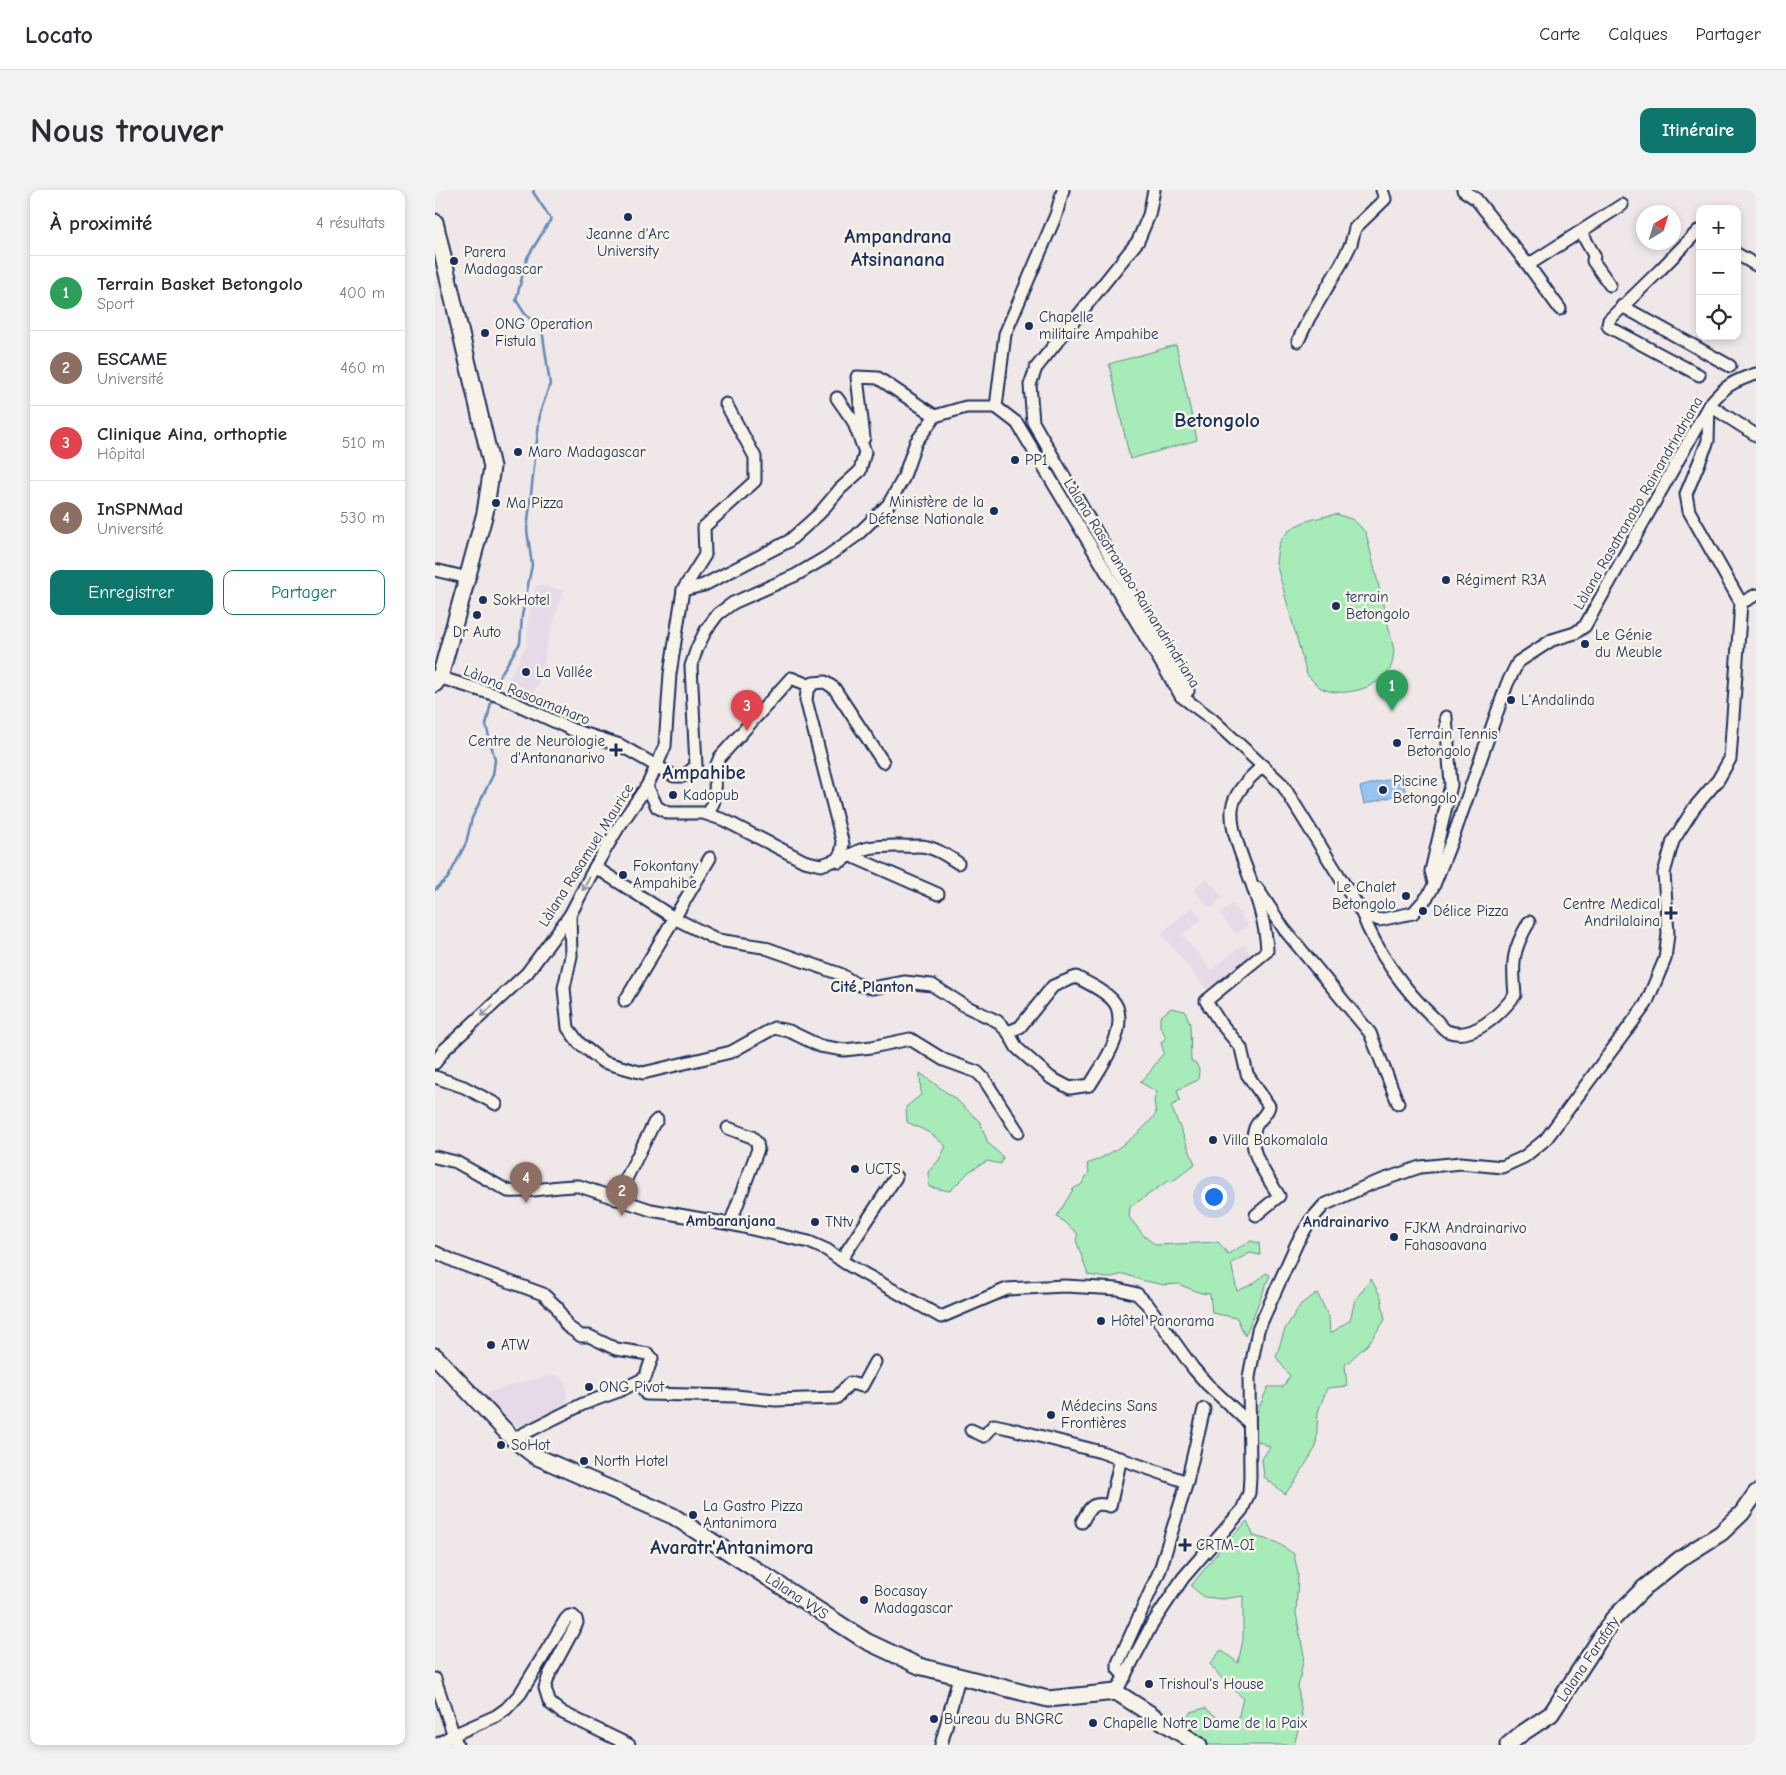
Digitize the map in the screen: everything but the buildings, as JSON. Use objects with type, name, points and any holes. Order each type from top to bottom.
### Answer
[{"type":"main road","points":[[435,222],[492,467],[485,513],[468,578],[437,679]]},
{"type":"main road","name":"Làlana VVS","points":[[435,1356],[513,1439],[535,1456],[673,1516],[866,1641],[919,1666],[1048,1698],[1116,1692]]},
{"type":"main road","name":"Lalana Farafaty","points":[[1508,1745],[1551,1714],[1608,1626],[1625,1606],[1680,1559],[1721,1533],[1742,1513],[1756,1493]]},
{"type":"main road","points":[[1116,1692],[1199,1745]]},
{"type":"street","points":[[683,590],[704,585],[789,541],[819,514],[840,489],[860,471],[865,452],[857,377],[879,378],[935,416],[966,407],[996,407],[1005,334],[1056,215],[1063,190]]},
{"type":"street","points":[[1154,190],[1149,215],[1138,241],[1036,368],[1031,385],[1033,422],[1188,691],[1181,696]]},
{"type":"street","points":[[1298,341],[1309,318],[1341,264],[1351,244],[1355,228],[1385,199],[1382,190]]},
{"type":"street","points":[[1463,190],[1476,199],[1560,309]]},
{"type":"street","points":[[1528,265],[1622,205]]},
{"type":"street","points":[[1581,232],[1594,254],[1593,261],[1610,285]]},
{"type":"street","points":[[1696,233],[1622,306],[1609,320],[1608,324],[1609,327],[1699,375]]},
{"type":"street","points":[[1741,256],[1756,265]]},
{"type":"street","points":[[1622,306],[1730,366]]},
{"type":"street","name":"Làlana Rasatranabo Rainandrindriana","points":[[996,407],[1017,423],[1181,696],[1213,720],[1282,784],[1362,913],[1379,920],[1413,913],[1428,896],[1434,885],[1455,832],[1507,684],[1518,662],[1552,640],[1575,634],[1585,626],[1709,405],[1728,386],[1737,380],[1756,374]]},
{"type":"street","points":[[837,398],[853,422],[865,452]]},
{"type":"street","points":[[683,590],[705,555],[704,527],[755,481],[755,457],[726,404]]},
{"type":"street","points":[[1709,405],[1756,435]]},
{"type":"street","points":[[1116,1692],[1151,1626],[1183,1578],[1242,1510],[1249,1493],[1249,1377],[1258,1330],[1297,1243],[1310,1221],[1324,1205],[1371,1184],[1420,1167],[1461,1163],[1502,1167],[1525,1157],[1546,1139],[1646,1004],[1665,959],[1667,934],[1664,874],[1673,841],[1694,808],[1718,780],[1730,759],[1741,602],[1689,511],[1686,494],[1708,441],[1709,405]]},
{"type":"street","name":"Làlana Rasoamaharo","points":[[437,679],[499,696],[573,730],[620,745],[674,776],[684,776],[696,766],[691,666],[706,630],[718,614],[733,603],[796,575],[825,558],[856,536],[888,505],[903,479],[916,442],[935,416]]},
{"type":"street","points":[[435,570],[468,578]]},
{"type":"street","name":"Làlana Rasamuel Maurice","points":[[435,1063],[444,1050],[527,973],[570,915],[618,828],[647,786],[665,746],[670,674],[683,590]]},
{"type":"street","points":[[1741,602],[1756,595]]},
{"type":"street","points":[[708,814],[715,799],[714,774],[715,766],[720,757],[791,678],[811,686]]},
{"type":"street","points":[[836,860],[841,853],[843,844],[806,700],[807,692],[813,683],[825,682],[834,688],[883,762]]},
{"type":"street","points":[[1434,885],[1431,871],[1451,785],[1446,717]]},
{"type":"street","points":[[1256,1216],[1279,1196],[1256,1156],[1251,1138],[1257,1123],[1269,1106],[1247,1074],[1241,1048],[1219,1021],[1206,1001],[1267,951],[1267,937],[1260,912],[1233,832],[1232,808],[1240,790],[1263,766]]},
{"type":"street","points":[[647,786],[657,807],[668,813],[708,814],[724,820],[804,860],[821,865],[836,860],[840,862],[849,855],[864,848],[879,845],[926,847],[946,855],[958,863]]},
{"type":"street","points":[[1241,853],[1247,861],[1259,893],[1285,929],[1370,1033],[1398,1102]]},
{"type":"street","points":[[849,855],[938,894]]},
{"type":"street","points":[[625,1001],[710,858]]},
{"type":"street","points":[[595,867],[674,918],[718,940],[763,947],[786,954],[840,974],[856,984],[872,988],[905,982],[932,985],[965,1006],[997,1021],[1008,1032],[1017,1048],[1051,1078],[1070,1088],[1090,1085],[1112,1048],[1119,1029],[1117,1006],[1106,994],[1076,977],[1053,986],[1020,1027],[1008,1032]]},
{"type":"street","points":[[1362,913],[1369,932],[1411,995],[1447,1030],[1461,1033],[1474,1030],[1496,1016],[1515,995],[1513,962],[1516,946],[1529,922]]},
{"type":"street","points":[[570,915],[571,956],[564,988],[568,1028],[579,1044],[603,1062],[643,1073],[731,1052],[774,1028],[789,1031],[820,1046],[844,1050],[872,1047],[910,1039],[944,1060],[977,1072],[984,1079],[1018,1132]]},
{"type":"street","points":[[435,1077],[464,1087],[496,1104]]},
{"type":"street","points":[[616,1198],[657,1120]]},
{"type":"street","points":[[728,1128],[752,1136],[757,1143],[757,1149],[730,1224]]},
{"type":"street","points":[[435,1157],[456,1162],[508,1191],[517,1192],[567,1185],[579,1186],[651,1210],[730,1224],[809,1242],[827,1250],[841,1260],[941,1317],[1007,1289],[1065,1286],[1118,1289],[1137,1294],[1148,1305],[1193,1368],[1207,1384],[1249,1423]]},
{"type":"street","points":[[841,1260],[896,1177]]},
{"type":"street","points":[[435,1252],[456,1262],[543,1294],[557,1307],[567,1326],[581,1336],[589,1336],[616,1349],[649,1354],[652,1358],[645,1378],[583,1404],[513,1439]]},
{"type":"street","points":[[638,1382],[646,1394],[736,1396],[775,1400],[835,1398],[842,1394],[843,1388],[850,1383],[862,1386],[875,1362]]},
{"type":"street","points":[[1125,1677],[1118,1669],[1118,1663],[1160,1570],[1187,1482],[1204,1409]]},
{"type":"street","points":[[971,1430],[984,1436],[995,1425],[1121,1458],[1187,1482]]},
{"type":"street","points":[[1082,1522],[1089,1508],[1095,1504],[1110,1506],[1121,1458]]},
{"type":"street","points":[[436,1745],[455,1740],[506,1709],[520,1694],[569,1616],[573,1616],[577,1623],[549,1674],[545,1688],[549,1701],[561,1712],[629,1745]]},
{"type":"street","points":[[941,1745],[959,1677]]},
{"type":"street","points":[[435,1679],[455,1740]]},
{"type":"shaded area","points":[[536,585],[563,590],[546,647],[543,670],[530,703],[501,693],[527,646],[528,618]]},
{"type":"shaded area","points":[[1206,879],[1223,897],[1211,909],[1194,890]]},
{"type":"shaded area","points":[[1232,904],[1248,925],[1236,934],[1220,914]]},
{"type":"shaded area","points":[[1192,907],[1202,919],[1182,935],[1211,970],[1243,945],[1252,956],[1208,991],[1161,933]]},
{"type":"shaded area","points":[[547,1376],[559,1376],[566,1386],[567,1408],[521,1430],[484,1395],[505,1387]]},
{"type":"green space","points":[[1176,345],[1197,440],[1130,459],[1109,364]]},
{"type":"green space","name":"terrain Betongolo","points":[[1336,514],[1354,520],[1366,533],[1394,650],[1391,667],[1385,676],[1367,687],[1346,692],[1326,690],[1318,686],[1307,675],[1276,563],[1279,544],[1290,530],[1304,522]]},
{"type":"green space","points":[[1171,1008],[1185,1011],[1190,1024],[1191,1061],[1196,1063],[1199,1070],[1198,1080],[1177,1090],[1180,1101],[1171,1106],[1195,1164],[1172,1182],[1168,1181],[1130,1207],[1129,1217],[1145,1237],[1156,1245],[1218,1242],[1228,1254],[1251,1241],[1259,1243],[1260,1255],[1250,1253],[1231,1263],[1237,1291],[1253,1284],[1266,1273],[1270,1275],[1245,1336],[1237,1318],[1212,1313],[1210,1294],[1201,1293],[1178,1284],[1164,1285],[1124,1274],[1107,1278],[1088,1275],[1076,1240],[1078,1234],[1057,1216],[1074,1188],[1081,1185],[1089,1172],[1087,1164],[1125,1144],[1156,1114],[1154,1100],[1157,1092],[1140,1082],[1147,1076],[1164,1053],[1161,1043],[1166,1037],[1160,1026],[1160,1017]]},
{"type":"green space","points":[[920,1073],[958,1101],[980,1122],[988,1143],[1003,1157],[1001,1164],[987,1161],[970,1171],[950,1191],[929,1187],[928,1172],[939,1160],[946,1146],[930,1133],[907,1122],[906,1107],[921,1095]]},
{"type":"green space","points":[[1371,1279],[1381,1297],[1385,1320],[1368,1344],[1345,1365],[1347,1386],[1327,1388],[1318,1412],[1316,1447],[1285,1494],[1264,1477],[1262,1459],[1270,1447],[1253,1439],[1256,1415],[1268,1387],[1283,1387],[1290,1376],[1276,1357],[1285,1329],[1301,1304],[1317,1293],[1329,1317],[1330,1334],[1350,1320],[1355,1300]]},
{"type":"green space","points":[[1247,1521],[1254,1536],[1276,1542],[1294,1554],[1298,1574],[1296,1613],[1304,1656],[1298,1687],[1302,1716],[1294,1745],[1206,1745],[1178,1728],[1191,1712],[1205,1708],[1228,1726],[1237,1724],[1243,1698],[1223,1680],[1210,1664],[1221,1650],[1238,1663],[1243,1640],[1243,1596],[1223,1599],[1204,1597],[1191,1586],[1218,1552]]},
{"type":"water","name":"Piscine Betongolo","points":[[1401,776],[1406,793],[1364,804],[1360,787]]},
{"type":"waterway","points":[[494,691],[496,682],[520,643],[522,616],[532,565],[527,530],[540,413],[550,384],[542,329],[525,314],[516,300],[527,258],[551,219],[533,192],[534,190]]},
{"type":"waterway","points":[[435,890],[448,878],[466,843],[472,818],[493,775],[495,760],[486,725],[492,698]]},
{"type":"place","name":"Jeanne d'Arc University","points":[[628,217]]},
{"type":"place","name":"Parera Madagascar","points":[[454,261]]},
{"type":"place","name":"Chapelle militaire Ampahibe","points":[[1029,326]]},
{"type":"place","name":"ONG Operation Fistula","points":[[485,333]]},
{"type":"place","name":"Maro Madagascar","points":[[518,452]]},
{"type":"place","name":"PP1","points":[[1015,460]]},
{"type":"place","name":"Ma Pizza","points":[[496,503]]},
{"type":"place","name":"Ministère de la Défense Nationale","points":[[994,511]]},
{"type":"place","name":"Régiment R3A","points":[[1446,580]]},
{"type":"place","name":"SokHotel","points":[[483,600]]},
{"type":"place","name":"terrain Betongolo","points":[[1336,606]]},
{"type":"place","name":"Dr Auto","points":[[477,615]]},
{"type":"place","name":"Le Génie du Meuble","points":[[1585,644]]},
{"type":"place","name":"La Vallée","points":[[526,672]]},
{"type":"place","name":"L'Andalinda","points":[[1511,700]]},
{"type":"place","name":"Terrain Basket Betongolo","points":[[1392,711]]},
{"type":"place","name":"Clinique Aina, orthoptie","points":[[747,731]]},
{"type":"place","name":"Terrain Tennis Betongolo","points":[[1397,743]]},
{"type":"place","name":"Centre de Neurologie d'Antananarivo","points":[[616,750]]},
{"type":"place","name":"Piscine Betongolo","points":[[1383,790]]},
{"type":"place","name":"Kadopub","points":[[673,795]]},
{"type":"place","name":"Fokontany Ampahibe","points":[[623,875]]},
{"type":"place","name":"Le Chalet Betongolo","points":[[1406,896]]},
{"type":"place","name":"Délice Pizza","points":[[1423,911]]},
{"type":"place","name":"Centre Medical Andrilalaina","points":[[1671,913]]},
{"type":"place","name":"Villa Bakomalala","points":[[1213,1140]]},
{"type":"place","name":"UCTS","points":[[855,1169]]},
{"type":"place","name":"InSPNMad","points":[[526,1203]]},
{"type":"place","name":"ESCAME","points":[[622,1216]]},
{"type":"place","name":"TNtv","points":[[815,1222]]},
{"type":"place","name":"FJKM Andrainarivo Fahasoavana","points":[[1394,1237]]},
{"type":"place","name":"Hôtel Panorama","points":[[1101,1321]]},
{"type":"place","name":"ATW","points":[[491,1345]]},
{"type":"place","name":"ONG Pivot","points":[[589,1387]]},
{"type":"place","name":"Médecins Sans Frontières","points":[[1051,1415]]},
{"type":"place","name":"SoHot","points":[[501,1445]]},
{"type":"place","name":"North Hotel","points":[[584,1461]]},
{"type":"place","name":"La Gastro Pizza Antanimora","points":[[693,1515]]},
{"type":"place","name":"CRTM-OI","points":[[1185,1545]]},
{"type":"place","name":"Bocasay Madagascar","points":[[864,1600]]},
{"type":"place","name":"Trishoul's House","points":[[1149,1684]]},
{"type":"place","name":"Bureau du BNGRC","points":[[934,1719]]},
{"type":"place","name":"Chapelle Notre Dame de la Paix","points":[[1093,1723]]},
{"type":"district","name":"Ampandrana Atsinanana","points":[[898,248]]},
{"type":"district","name":"Betongolo","points":[[1217,420]]},
{"type":"district","name":"Ampahibe","points":[[704,772]]},
{"type":"district","name":"Cité Planton","points":[[872,986]]},
{"type":"district","name":"Ambaranjana","points":[[731,1220]]},
{"type":"district","name":"Andrainarivo","points":[[1346,1221]]},
{"type":"district","name":"Avaratr'Antanimora","points":[[732,1547]]}]
